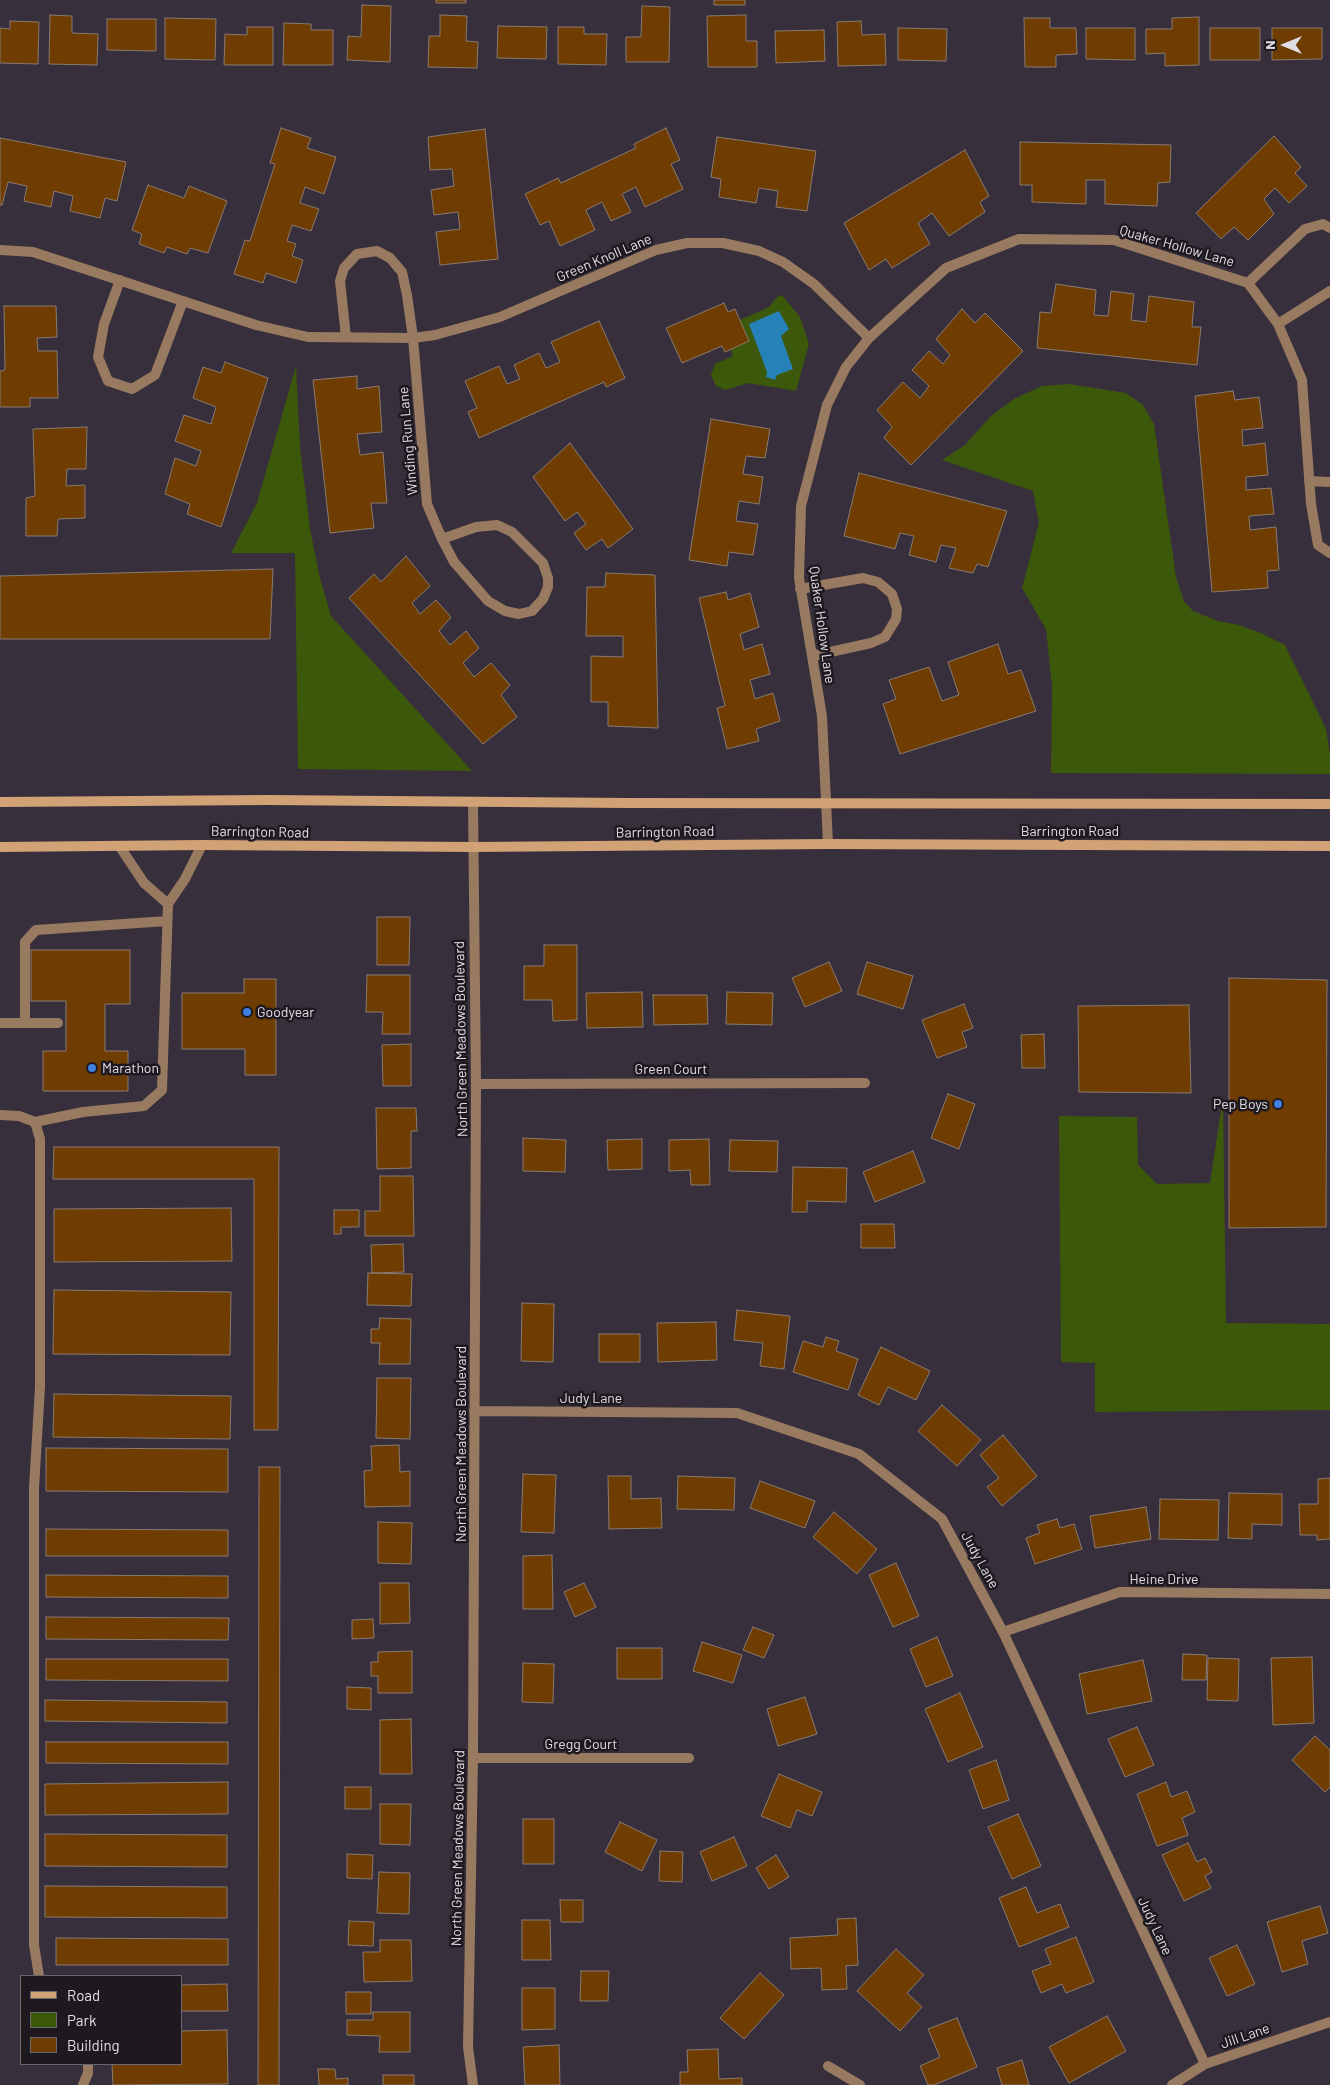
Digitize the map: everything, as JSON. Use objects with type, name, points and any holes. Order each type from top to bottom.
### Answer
[{"type":"main road","name":"Barrington Road","points":[[0,802],[257,800],[827,804],[1330,804]]},
{"type":"main road","name":"Barrington Road","points":[[0,847],[202,845],[473,847],[828,844],[1330,846]]},
{"type":"street","points":[[1248,282],[1305,229],[1323,224],[1330,228]]},
{"type":"street","name":"Quaker Hollow Lane","points":[[828,844],[822,716],[798,569],[801,506],[827,405],[846,367],[870,338],[946,268],[1019,239],[1114,240],[1248,282],[1278,324],[1302,380],[1311,504],[1318,545],[1330,553]]},
{"type":"street","name":"Green Knoll Lane","points":[[0,250],[33,252],[256,325],[308,337],[413,338],[435,335],[500,317],[656,250],[687,244],[723,243],[759,251],[783,262],[814,284],[870,338]]},
{"type":"street","points":[[346,337],[340,281],[344,268],[358,254],[378,251],[390,258],[402,272],[413,338]]},
{"type":"street","points":[[120,280],[104,324],[98,357],[108,381],[132,389],[155,375],[184,300]]},
{"type":"street","points":[[1278,324],[1330,291]]},
{"type":"street","name":"Winding Run Lane","points":[[413,338],[427,504],[442,539],[454,562],[488,601],[505,610],[519,614],[532,611],[543,599],[548,588],[548,578],[544,563],[512,532],[497,525],[476,527],[442,539]]},
{"type":"street","points":[[1310,481],[1330,482]]},
{"type":"street","points":[[800,589],[863,578],[878,582],[892,594],[897,608],[896,619],[885,637],[871,643],[812,656]]},
{"type":"street","name":"North Green Meadows Boulevard","points":[[472,802],[476,1084],[473,1758],[468,2047],[473,2085]]},
{"type":"street","points":[[0,1115],[19,1116],[35,1122],[83,1112],[144,1106],[162,1090],[168,904],[185,879],[202,845]]},
{"type":"street","points":[[120,846],[144,883],[168,904]]},
{"type":"street","points":[[25,1023],[25,942],[36,930],[167,921]]},
{"type":"street","points":[[0,1023],[58,1024]]},
{"type":"street","name":"Green Court","points":[[476,1084],[865,1082]]},
{"type":"street","points":[[35,1122],[40,1139],[41,1329],[34,1508],[34,1945],[39,1975]]},
{"type":"street","name":"Judy Lane","points":[[474,1411],[737,1413],[859,1454],[942,1519],[1003,1632],[1204,2064]]},
{"type":"street","name":"Heine Drive","points":[[1003,1632],[1120,1592],[1330,1594]]},
{"type":"street","name":"Gregg Court","points":[[473,1758],[689,1758]]},
{"type":"street","name":"Jill Lane","points":[[1172,2085],[1204,2064],[1330,2022]]},
{"type":"street","points":[[83,2085],[88,2073],[88,2065]]},
{"type":"street","points":[[828,2066],[860,2085]]},
{"type":"green space","points":[[782,295],[800,317],[809,344],[796,391],[748,383],[725,390],[716,386],[711,375],[715,364],[733,356],[731,349],[740,320],[769,307],[777,297]]},
{"type":"green space","points":[[296,366],[300,447],[310,529],[319,574],[331,616],[472,771],[298,769],[295,553],[231,553],[257,503]]},
{"type":"green space","points":[[1069,384],[1126,393],[1143,405],[1154,424],[1176,577],[1184,601],[1193,611],[1218,621],[1239,625],[1285,645],[1326,729],[1330,755],[1330,774],[1051,773],[1052,686],[1046,629],[1022,588],[1039,523],[1033,491],[942,460],[965,445],[991,416],[1014,399],[1042,386]]},
{"type":"green space","points":[[1223,1097],[1226,1323],[1330,1324],[1330,1410],[1095,1412],[1095,1363],[1061,1362],[1059,1116],[1137,1117],[1138,1165],[1157,1184],[1210,1183]]},
{"type":"water","points":[[779,311],[789,329],[781,336],[793,369],[777,375],[775,380],[766,377],[767,372],[749,324]]},
{"type":"building","points":[[436,0],[466,0],[466,3],[436,3]]},
{"type":"building","points":[[714,0],[745,0],[745,5],[714,5]]},
{"type":"building","points":[[362,5],[391,6],[390,62],[347,60],[348,36],[361,37]]},
{"type":"building","points":[[642,6],[670,7],[669,62],[626,62],[626,37],[641,37]]},
{"type":"building","points":[[50,15],[72,16],[72,33],[98,34],[97,65],[49,64]]},
{"type":"building","points":[[440,15],[467,16],[466,41],[478,42],[477,68],[428,67],[429,36],[440,36]]},
{"type":"building","points":[[746,15],[746,41],[757,41],[757,67],[708,67],[707,16]]},
{"type":"building","points":[[1199,17],[1199,65],[1165,66],[1165,53],[1146,54],[1146,29],[1172,29],[1172,18]]},
{"type":"building","points":[[165,18],[216,19],[215,60],[165,59]]},
{"type":"building","points":[[1024,18],[1050,18],[1050,28],[1076,28],[1077,54],[1056,55],[1056,67],[1025,67]]},
{"type":"building","points":[[107,19],[156,19],[156,51],[107,50]]},
{"type":"building","points":[[10,21],[39,22],[38,64],[0,63],[0,28],[10,29]]},
{"type":"building","points":[[861,21],[862,35],[885,34],[886,65],[838,66],[837,22]]},
{"type":"building","points":[[284,23],[311,24],[311,30],[333,30],[333,65],[283,65]]},
{"type":"building","points":[[498,26],[547,27],[546,59],[497,58]]},
{"type":"building","points":[[247,27],[273,27],[273,65],[224,65],[225,34],[247,35]]},
{"type":"building","points":[[558,27],[584,27],[584,34],[607,34],[606,65],[558,64]]},
{"type":"building","points":[[898,28],[947,29],[946,61],[898,60]]},
{"type":"building","points":[[1086,28],[1135,28],[1135,60],[1086,59]]},
{"type":"building","points":[[1210,28],[1260,28],[1260,60],[1210,60]]},
{"type":"building","points":[[1272,28],[1322,28],[1322,59],[1272,60]]},
{"type":"building","points":[[824,30],[825,61],[776,63],[775,31]]},
{"type":"building","points":[[281,128],[311,138],[307,148],[336,157],[324,194],[305,187],[300,203],[319,209],[311,231],[292,225],[287,241],[296,244],[292,256],[303,260],[296,283],[266,273],[263,283],[234,274],[245,240],[250,241],[275,164],[270,163]]},
{"type":"building","points":[[666,128],[680,160],[671,164],[683,189],[645,207],[636,187],[622,194],[631,212],[611,221],[602,202],[586,210],[595,230],[560,246],[549,221],[540,225],[525,194],[558,178],[561,183],[636,148],[634,144]]},
{"type":"building","points":[[485,129],[498,259],[440,265],[436,232],[460,229],[458,212],[434,215],[431,190],[454,186],[452,169],[430,170],[428,137]]},
{"type":"building","points":[[1274,136],[1301,167],[1295,173],[1307,186],[1289,203],[1275,188],[1264,199],[1274,214],[1248,240],[1234,227],[1221,239],[1196,213]]},
{"type":"building","points":[[717,137],[816,151],[807,211],[776,207],[778,191],[759,188],[756,203],[719,197],[721,179],[711,177]]},
{"type":"building","points":[[0,138],[126,162],[117,201],[105,198],[100,218],[70,211],[73,196],[54,191],[51,207],[24,201],[27,186],[8,182],[2,205],[0,205]]},
{"type":"building","points":[[1020,142],[1171,145],[1170,182],[1158,183],[1157,206],[1105,204],[1105,180],[1086,180],[1086,204],[1032,202],[1032,185],[1020,185]]},
{"type":"building","points":[[965,150],[989,196],[980,202],[985,212],[949,236],[932,213],[918,223],[930,244],[892,268],[886,259],[869,270],[844,223]]},
{"type":"building","points":[[148,185],[184,198],[189,186],[227,201],[208,253],[190,248],[187,254],[167,247],[164,253],[139,244],[142,234],[132,230]]},
{"type":"building","points":[[1056,284],[1096,290],[1094,315],[1108,316],[1111,291],[1134,294],[1131,320],[1146,322],[1149,296],[1194,302],[1192,327],[1201,327],[1197,365],[1037,348],[1040,312],[1051,313]]},
{"type":"building","points":[[724,303],[728,312],[735,309],[749,341],[725,352],[722,346],[682,363],[666,328]]},
{"type":"building","points":[[4,306],[56,306],[57,337],[37,338],[38,351],[57,351],[58,398],[30,398],[30,407],[0,407],[0,371],[5,370]]},
{"type":"building","points":[[962,309],[975,323],[985,313],[1023,351],[911,465],[884,438],[892,427],[877,410],[903,382],[920,398],[929,386],[912,370],[929,351],[943,364],[950,355],[936,339]]},
{"type":"building","points":[[599,321],[625,378],[606,387],[604,382],[479,438],[468,412],[477,408],[465,381],[499,366],[507,384],[520,379],[514,365],[539,353],[546,368],[560,362],[551,342]]},
{"type":"building","points":[[225,362],[268,378],[221,527],[187,514],[190,504],[165,494],[175,458],[196,466],[201,451],[175,441],[184,415],[211,424],[216,407],[193,398],[203,367],[221,373]]},
{"type":"building","points":[[357,376],[357,389],[379,386],[382,432],[357,434],[360,455],[383,452],[387,503],[371,503],[374,528],[330,533],[313,380]]},
{"type":"building","points":[[1233,391],[1235,400],[1259,397],[1263,428],[1242,430],[1243,446],[1265,443],[1268,475],[1246,477],[1246,490],[1271,488],[1274,514],[1249,516],[1250,530],[1276,527],[1279,570],[1267,571],[1268,588],[1212,592],[1195,396]]},
{"type":"building","points":[[711,419],[770,429],[765,458],[746,456],[743,474],[763,477],[759,504],[739,501],[736,521],[758,524],[753,555],[729,552],[727,566],[689,560]]},
{"type":"building","points":[[87,427],[86,469],[67,469],[66,486],[85,485],[85,518],[58,519],[57,536],[26,536],[26,498],[35,496],[33,429]]},
{"type":"building","points":[[570,443],[633,529],[608,548],[602,539],[586,550],[574,533],[586,524],[577,512],[565,521],[533,477]]},
{"type":"building","points":[[859,473],[1007,511],[988,567],[977,564],[973,573],[949,568],[956,548],[941,545],[936,562],[909,555],[914,536],[900,533],[895,549],[844,536]]},
{"type":"building","points":[[406,556],[430,586],[412,603],[420,614],[436,600],[451,617],[439,631],[450,645],[466,631],[479,648],[463,663],[474,677],[491,663],[510,685],[501,695],[517,717],[483,744],[349,598],[374,574],[381,582]]},
{"type":"building","points":[[273,569],[270,639],[0,639],[0,576]]},
{"type":"building","points":[[606,573],[655,575],[658,728],[608,726],[608,702],[591,702],[591,656],[623,657],[623,636],[586,636],[587,587],[605,587]]},
{"type":"building","points":[[726,592],[728,600],[750,593],[759,627],[740,634],[744,650],[762,644],[770,674],[750,680],[755,699],[773,693],[780,721],[756,729],[759,741],[727,749],[717,708],[725,706],[699,598]]},
{"type":"building","points":[[998,644],[1008,674],[1021,670],[1036,711],[900,754],[883,704],[896,699],[889,680],[929,667],[942,701],[959,695],[948,662]]},
{"type":"building","points":[[377,917],[410,917],[409,965],[377,965]]},
{"type":"building","points":[[544,945],[577,945],[577,1020],[553,1021],[552,1000],[524,1000],[524,966],[544,966]]},
{"type":"building","points":[[31,950],[130,950],[130,1004],[105,1004],[105,1051],[128,1051],[128,1091],[43,1091],[43,1051],[66,1051],[66,1001],[31,1001]]},
{"type":"building","points":[[829,962],[842,991],[805,1007],[792,978]]},
{"type":"building","points":[[867,962],[913,976],[903,1009],[857,994]]},
{"type":"building","points":[[367,975],[410,975],[410,1034],[382,1034],[383,1012],[366,1012]]},
{"type":"building","name":"Pep Boys","points":[[1229,978],[1327,980],[1326,1227],[1229,1228]]},
{"type":"building","points":[[244,979],[276,979],[276,1075],[245,1075],[245,1049],[182,1049],[182,993],[244,993]]},
{"type":"building","points":[[642,992],[643,1027],[587,1028],[586,993]]},
{"type":"building","points":[[727,992],[773,993],[772,1025],[726,1024]]},
{"type":"building","points":[[653,995],[707,995],[708,1024],[654,1025]]},
{"type":"building","points":[[964,1004],[973,1028],[962,1032],[967,1047],[937,1058],[922,1020]]},
{"type":"building","points":[[1189,1005],[1191,1093],[1079,1092],[1078,1006]]},
{"type":"building","points":[[1044,1034],[1045,1068],[1022,1068],[1021,1035]]},
{"type":"building","points":[[411,1044],[411,1086],[383,1086],[382,1045]]},
{"type":"building","points":[[948,1094],[975,1104],[959,1149],[931,1138]]},
{"type":"building","points":[[376,1108],[416,1108],[417,1131],[411,1131],[411,1168],[377,1169]]},
{"type":"building","points":[[523,1138],[566,1140],[565,1172],[523,1171]]},
{"type":"building","points":[[642,1139],[642,1169],[608,1170],[607,1140]]},
{"type":"building","points":[[709,1139],[710,1185],[691,1185],[690,1170],[669,1171],[669,1140]]},
{"type":"building","points":[[730,1140],[778,1141],[777,1172],[729,1171]]},
{"type":"building","points":[[54,1147],[279,1147],[278,1430],[254,1430],[254,1179],[53,1179]]},
{"type":"building","points":[[913,1151],[925,1182],[875,1202],[863,1172]]},
{"type":"building","points":[[793,1167],[847,1168],[846,1202],[807,1201],[807,1212],[792,1212]]},
{"type":"building","points":[[380,1176],[413,1176],[414,1236],[365,1236],[365,1211],[380,1211]]},
{"type":"building","points":[[231,1208],[232,1261],[54,1262],[54,1209]]},
{"type":"building","points":[[334,1210],[359,1210],[359,1227],[341,1227],[341,1234],[334,1234]]},
{"type":"building","points":[[861,1224],[894,1224],[895,1248],[861,1248]]},
{"type":"building","points":[[403,1244],[404,1272],[372,1273],[371,1245]]},
{"type":"building","points":[[368,1273],[412,1274],[411,1306],[367,1305]]},
{"type":"building","points":[[54,1290],[231,1292],[230,1355],[53,1354]]},
{"type":"building","points":[[522,1303],[554,1304],[553,1362],[521,1361]]},
{"type":"building","points":[[737,1310],[790,1316],[784,1369],[760,1366],[763,1343],[734,1340]]},
{"type":"building","points":[[380,1318],[411,1319],[410,1364],[379,1364],[380,1343],[371,1343],[371,1329],[379,1329]]},
{"type":"building","points":[[716,1322],[717,1360],[658,1362],[657,1323]]},
{"type":"building","points":[[599,1334],[640,1334],[640,1362],[599,1362]]},
{"type":"building","points":[[826,1337],[839,1341],[836,1351],[858,1359],[848,1390],[793,1372],[803,1341],[823,1347]]},
{"type":"building","points":[[881,1347],[930,1371],[916,1400],[888,1387],[879,1405],[858,1395]]},
{"type":"building","points":[[377,1378],[411,1378],[410,1439],[376,1438]]},
{"type":"building","points":[[54,1394],[231,1396],[230,1439],[53,1437]]},
{"type":"building","points":[[942,1405],[981,1440],[957,1466],[918,1431]]},
{"type":"building","points":[[1003,1435],[1037,1476],[1002,1506],[987,1487],[999,1478],[980,1455]]},
{"type":"building","points":[[399,1445],[400,1472],[410,1471],[410,1506],[365,1507],[364,1471],[372,1470],[371,1446]]},
{"type":"building","points":[[46,1448],[228,1449],[228,1492],[46,1491]]},
{"type":"building","points":[[259,1467],[280,1467],[279,2085],[258,2085]]},
{"type":"building","points":[[523,1474],[556,1475],[554,1533],[521,1532]]},
{"type":"building","points":[[608,1476],[631,1476],[631,1499],[661,1498],[662,1528],[609,1529]]},
{"type":"building","points":[[678,1476],[735,1478],[734,1510],[677,1509]]},
{"type":"building","points":[[1330,1478],[1330,1539],[1317,1540],[1317,1535],[1300,1535],[1299,1504],[1318,1504],[1318,1479]]},
{"type":"building","points":[[760,1481],[815,1501],[805,1528],[750,1508]]},
{"type":"building","points":[[1229,1493],[1282,1494],[1282,1525],[1252,1524],[1252,1539],[1228,1538]]},
{"type":"building","points":[[1160,1499],[1219,1500],[1218,1540],[1159,1539]]},
{"type":"building","points":[[1146,1507],[1151,1539],[1095,1548],[1090,1516]]},
{"type":"building","points":[[834,1512],[877,1549],[857,1574],[813,1537]]},
{"type":"building","points":[[1057,1519],[1060,1528],[1074,1524],[1082,1549],[1035,1564],[1026,1538],[1040,1533],[1037,1525]]},
{"type":"building","points":[[378,1522],[412,1523],[411,1564],[378,1563]]},
{"type":"building","points":[[46,1529],[228,1530],[228,1556],[46,1556]]},
{"type":"building","points":[[552,1555],[553,1609],[523,1609],[523,1556]]},
{"type":"building","points":[[896,1563],[919,1616],[893,1627],[869,1575]]},
{"type":"building","points":[[46,1575],[228,1576],[228,1598],[46,1597]]},
{"type":"building","points":[[380,1583],[409,1583],[410,1623],[380,1624]]},
{"type":"building","points":[[584,1583],[596,1607],[575,1617],[564,1592]]},
{"type":"building","points":[[46,1617],[229,1618],[228,1640],[46,1639]]},
{"type":"building","points":[[373,1619],[374,1638],[352,1639],[352,1620]]},
{"type":"building","points":[[753,1627],[774,1635],[764,1658],[743,1650]]},
{"type":"building","points":[[937,1637],[953,1676],[926,1687],[910,1649]]},
{"type":"building","points":[[702,1642],[742,1655],[733,1683],[693,1671]]},
{"type":"building","points":[[617,1648],[662,1648],[662,1679],[617,1679]]},
{"type":"building","points":[[412,1651],[412,1693],[378,1693],[378,1676],[371,1676],[371,1662],[378,1662],[378,1652]]},
{"type":"building","points":[[1183,1654],[1207,1655],[1206,1680],[1182,1680]]},
{"type":"building","points":[[1312,1657],[1314,1723],[1273,1725],[1271,1658]]},
{"type":"building","points":[[1208,1658],[1239,1659],[1238,1701],[1207,1700]]},
{"type":"building","points":[[46,1659],[228,1659],[228,1681],[46,1680]]},
{"type":"building","points":[[1143,1660],[1152,1701],[1087,1714],[1079,1674]]},
{"type":"building","points":[[523,1663],[554,1664],[553,1703],[522,1702]]},
{"type":"building","points":[[347,1687],[371,1688],[371,1710],[347,1709]]},
{"type":"building","points":[[960,1693],[983,1747],[948,1762],[925,1709]]},
{"type":"building","points":[[805,1697],[817,1734],[778,1746],[767,1709]]},
{"type":"building","points":[[45,1700],[227,1702],[227,1723],[45,1721]]},
{"type":"building","points":[[411,1719],[412,1774],[380,1774],[380,1720]]},
{"type":"building","points":[[1137,1727],[1154,1765],[1125,1777],[1108,1739]]},
{"type":"building","points":[[1315,1736],[1330,1750],[1330,1787],[1325,1792],[1292,1760]]},
{"type":"building","points":[[46,1742],[228,1742],[228,1764],[46,1763]]},
{"type":"building","points":[[996,1760],[1009,1800],[983,1809],[969,1770]]},
{"type":"building","points":[[779,1774],[822,1792],[812,1816],[797,1810],[790,1828],[761,1816]]},
{"type":"building","points":[[228,1782],[228,1814],[45,1815],[45,1784]]},
{"type":"building","points":[[1166,1782],[1171,1797],[1187,1791],[1195,1812],[1182,1818],[1188,1835],[1157,1846],[1137,1794]]},
{"type":"building","points":[[345,1787],[371,1787],[371,1809],[345,1809]]},
{"type":"building","points":[[380,1804],[411,1804],[410,1845],[380,1844]]},
{"type":"building","points":[[1018,1814],[1041,1866],[1012,1879],[988,1827]]},
{"type":"building","points":[[523,1819],[554,1819],[554,1864],[523,1864]]},
{"type":"building","points":[[620,1822],[657,1840],[642,1871],[605,1852]]},
{"type":"building","points":[[45,1834],[227,1835],[227,1867],[45,1866]]},
{"type":"building","points":[[734,1837],[747,1866],[712,1881],[700,1852]]},
{"type":"building","points":[[1188,1843],[1197,1862],[1205,1858],[1212,1872],[1205,1876],[1211,1888],[1184,1901],[1162,1855]]},
{"type":"building","points":[[660,1851],[683,1852],[682,1882],[659,1881]]},
{"type":"building","points":[[347,1854],[373,1855],[372,1879],[347,1878]]},
{"type":"building","points":[[776,1855],[789,1877],[769,1889],[756,1868]]},
{"type":"building","points":[[379,1872],[410,1873],[409,1914],[377,1913]]},
{"type":"building","points":[[45,1886],[227,1887],[227,1918],[45,1917]]},
{"type":"building","points":[[1026,1887],[1037,1913],[1060,1904],[1069,1927],[1019,1947],[999,1898]]},
{"type":"building","points":[[560,1900],[583,1900],[583,1922],[561,1922]]},
{"type":"building","points":[[1320,1906],[1328,1933],[1302,1941],[1308,1964],[1282,1972],[1267,1922]]},
{"type":"building","points":[[856,1918],[858,1965],[846,1966],[847,1989],[822,1990],[821,1968],[791,1969],[790,1938],[838,1935],[837,1919]]},
{"type":"building","points":[[522,1920],[550,1920],[551,1960],[522,1960]]},
{"type":"building","points":[[349,1921],[374,1922],[373,1946],[348,1945]]},
{"type":"building","points":[[1076,1937],[1094,1982],[1066,1993],[1062,1984],[1041,1993],[1032,1971],[1051,1964],[1045,1949]]},
{"type":"building","points":[[56,1938],[228,1939],[228,1965],[56,1965]]},
{"type":"building","points":[[380,1940],[411,1940],[412,1981],[364,1982],[363,1952],[380,1952]]},
{"type":"building","points":[[1237,1945],[1255,1984],[1227,1996],[1209,1958]]},
{"type":"building","points":[[896,1949],[924,1975],[907,1993],[922,2007],[900,2031],[857,1991]]},
{"type":"building","points":[[581,1971],[609,1971],[608,2001],[580,2001]]},
{"type":"building","points":[[760,1973],[784,1995],[744,2039],[720,2018]]},
{"type":"building","points":[[227,1984],[228,2011],[182,2011],[182,1985]]},
{"type":"building","points":[[522,1988],[555,1988],[555,2029],[522,2030]]},
{"type":"building","points":[[346,1992],[371,1992],[371,2014],[346,2014]]},
{"type":"building","points":[[373,2012],[410,2012],[410,2052],[379,2052],[380,2036],[347,2035],[347,2020],[373,2020]]},
{"type":"building","points":[[1107,2016],[1126,2051],[1069,2083],[1049,2047]]},
{"type":"building","points":[[957,2018],[977,2067],[934,2085],[928,2085],[920,2066],[940,2057],[928,2029]]},
{"type":"building","points":[[227,2030],[228,2084],[113,2085],[112,2065],[182,2065],[182,2031]]},
{"type":"building","points":[[559,2045],[560,2085],[525,2085],[523,2047]]},
{"type":"building","points":[[718,2049],[719,2079],[742,2078],[742,2085],[680,2085],[680,2072],[688,2072],[687,2050]]},
{"type":"building","points":[[1022,2060],[1029,2085],[1002,2085],[997,2068]]},
{"type":"building","points":[[318,2069],[335,2069],[336,2079],[348,2078],[348,2085],[319,2085]]},
{"type":"building","points":[[383,2075],[414,2075],[414,2085],[383,2085]]},
{"type":"place","name":"Goodyear","points":[[247,1012]]},
{"type":"place","name":"Marathon","points":[[92,1068]]},
{"type":"place","name":"Pep Boys","points":[[1278,1104]]}]
